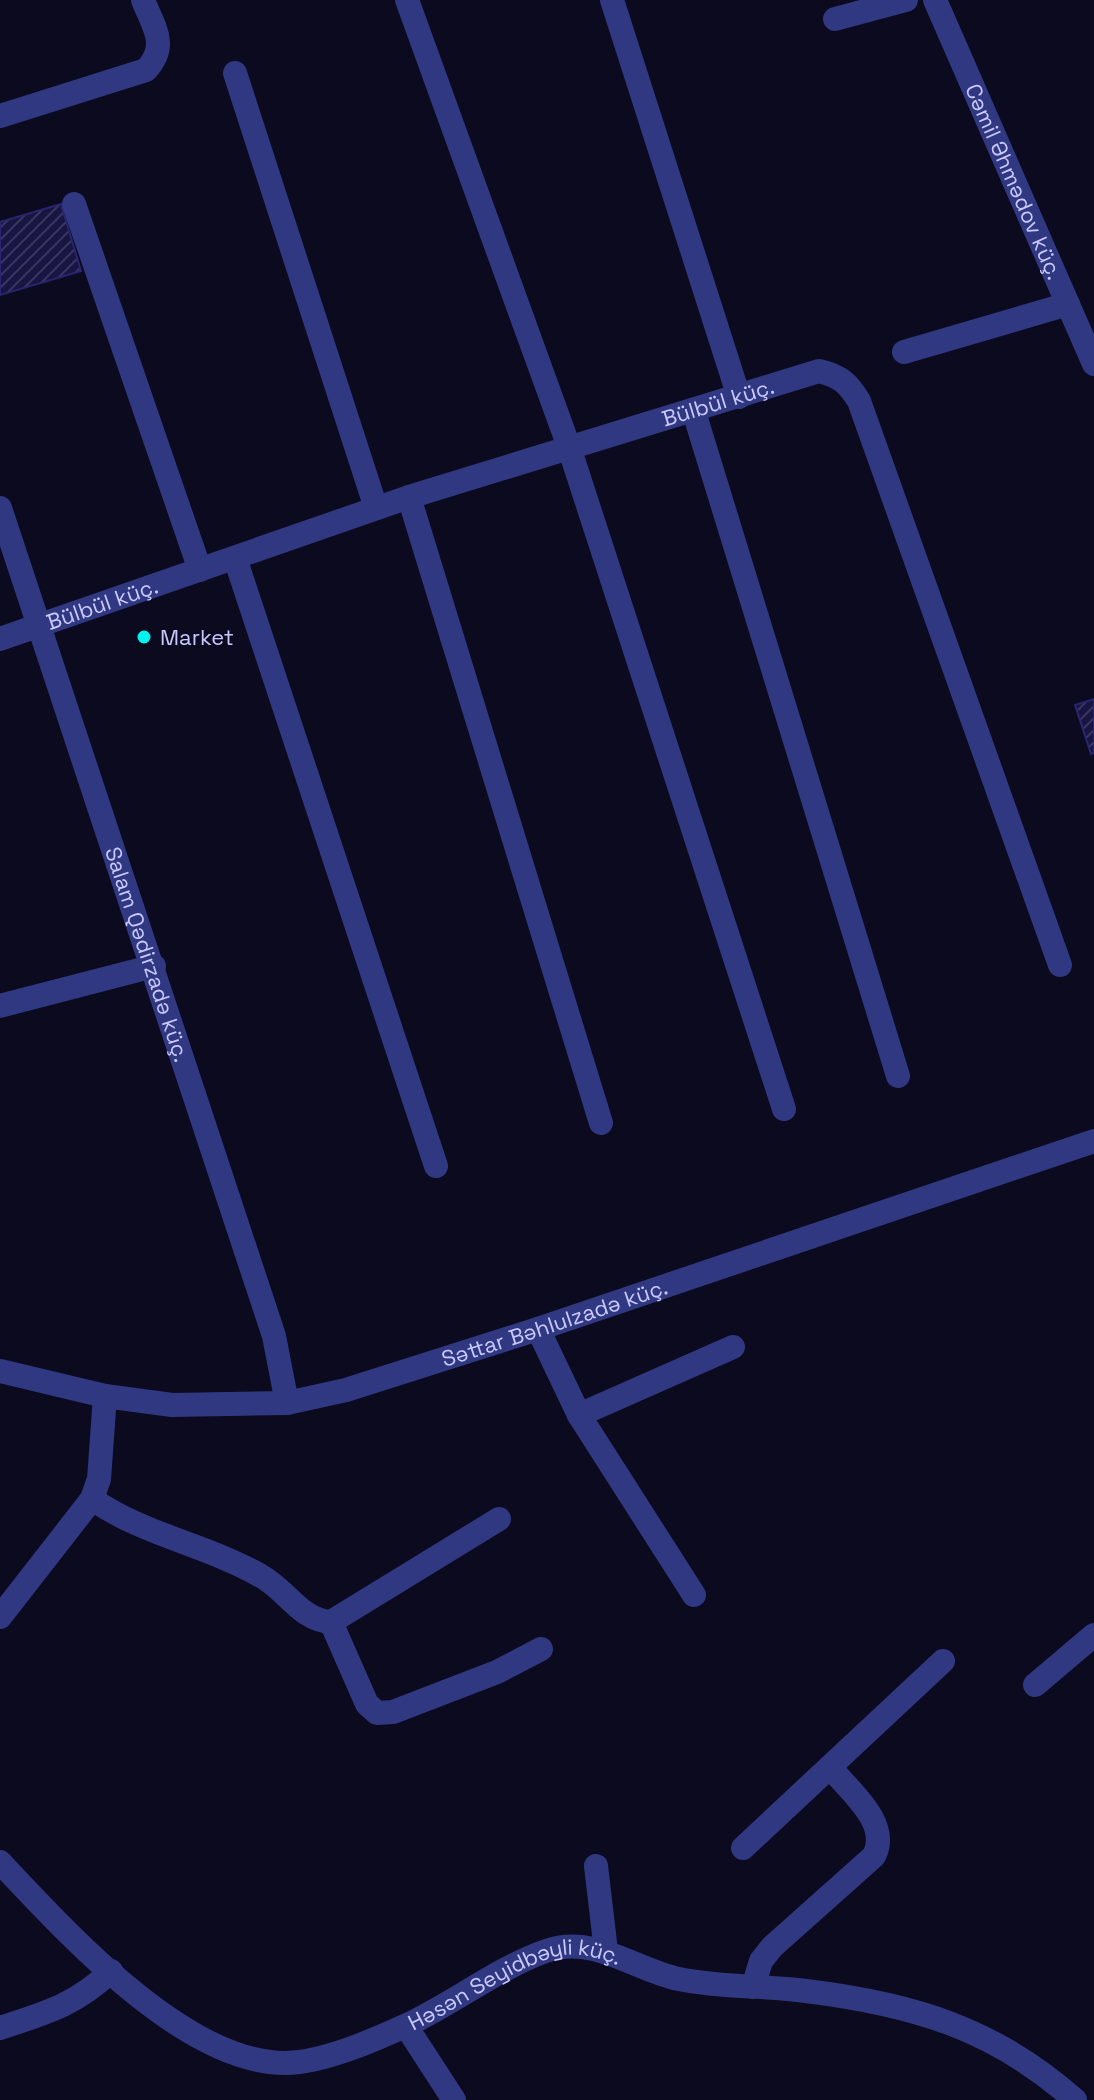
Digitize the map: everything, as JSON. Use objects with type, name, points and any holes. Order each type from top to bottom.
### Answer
[{"type":"street","points":[[0,116],[146,70],[159,57],[160,43],[143,0]]},
{"type":"street","points":[[407,0],[569,447],[784,1109]]},
{"type":"street","points":[[612,0],[739,397]]},
{"type":"street","points":[[835,19],[906,0]]},
{"type":"street","name":"Cəmil Əhmədov küç.","points":[[935,0],[1092,353]]},
{"type":"street","points":[[235,73],[376,508]]},
{"type":"street","points":[[74,204],[200,570]]},
{"type":"street","points":[[904,352],[1068,304]]},
{"type":"street","name":"Bülbül küç.","points":[[0,639],[409,497],[694,412],[819,371],[837,375],[849,384],[859,401],[1060,965]]},
{"type":"street","points":[[694,412],[898,1076]]},
{"type":"street","points":[[409,497],[601,1123]]},
{"type":"street","name":"Salam Qədirzadə küç.","points":[[0,508],[274,1336],[287,1403]]},
{"type":"street","points":[[235,558],[436,1166]]},
{"type":"street","points":[[0,1006],[154,966]]},
{"type":"street","name":"Səttar Bəhlulzadə küç.","points":[[0,1371],[105,1396],[172,1405],[287,1403],[346,1390],[538,1329],[1094,1141]]},
{"type":"street","points":[[538,1329],[579,1415],[694,1595]]},
{"type":"street","points":[[579,1415],[733,1347]]},
{"type":"street","points":[[0,1617],[92,1499],[99,1479],[105,1396]]},
{"type":"street","points":[[92,1499],[135,1526],[255,1572],[277,1585],[297,1607],[316,1621],[331,1622],[499,1519]]},
{"type":"street","points":[[331,1622],[367,1704],[377,1713],[393,1712],[497,1672],[541,1649]]},
{"type":"street","points":[[1035,1685],[1094,1635]]},
{"type":"street","points":[[743,1848],[943,1661]]},
{"type":"street","points":[[753,1987],[761,1961],[772,1947],[874,1856],[881,1843],[877,1825],[830,1767]]},
{"type":"street","points":[[596,1866],[606,1951]]},
{"type":"street","name":"Həsən Seyidbəyli küç.","points":[[5,1876],[164,2017],[217,2048],[252,2059],[288,2063],[342,2050],[406,2026],[547,1950],[574,1946],[606,1951],[668,1977],[707,1985],[806,1991],[945,2019],[988,2037],[1016,2054],[1043,2071],[1075,2100]]},
{"type":"street","points":[[0,2028],[69,2004],[88,1993],[111,1971]]},
{"type":"street","points":[[406,2026],[454,2100]]},
{"type":"building","points":[[61,204],[81,271],[0,295],[0,222]]},
{"type":"building","points":[[1094,699],[1094,753],[1091,754],[1075,705]]},
{"type":"place","name":"Market","points":[[144,637]]}]
